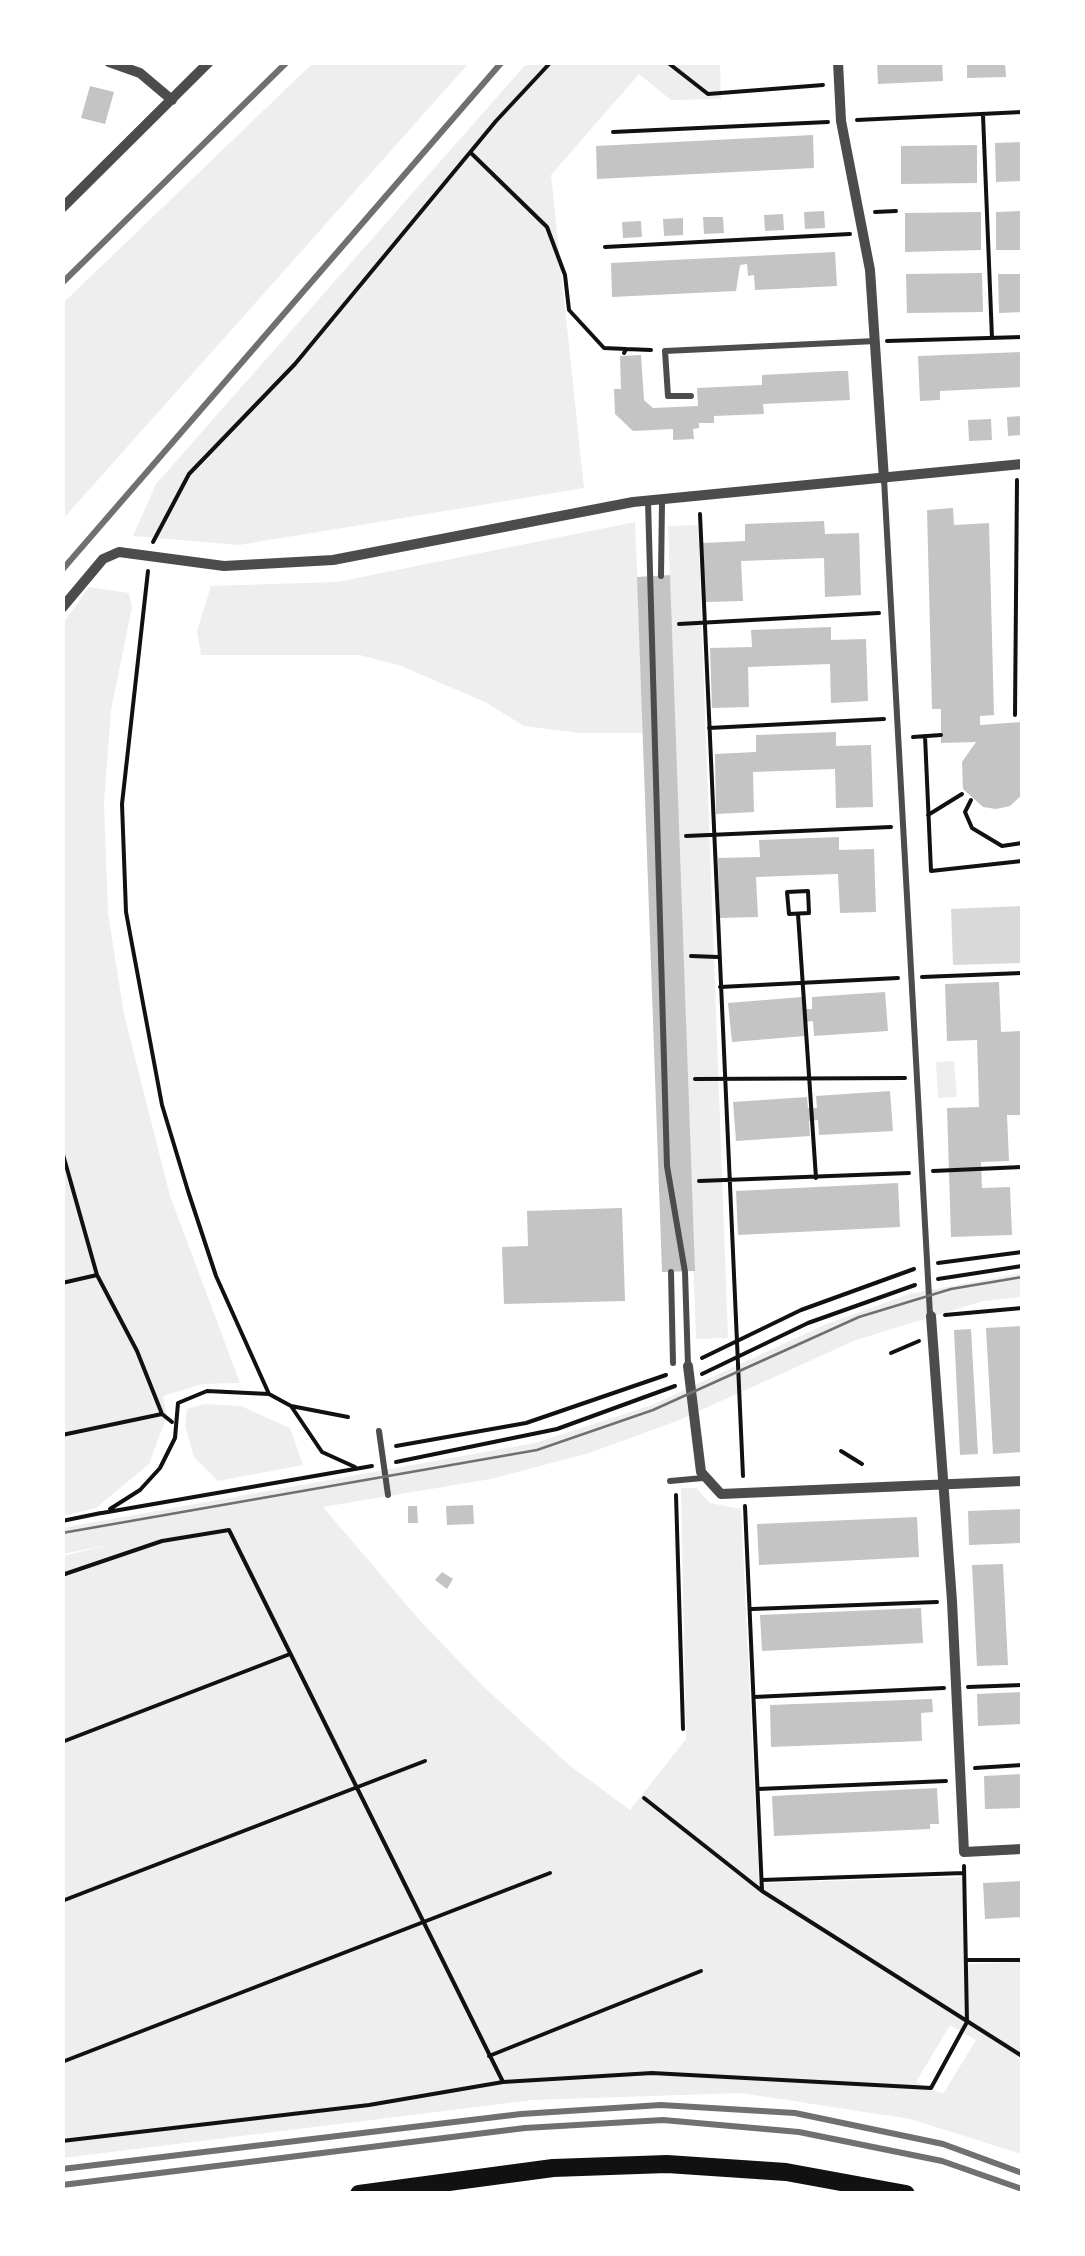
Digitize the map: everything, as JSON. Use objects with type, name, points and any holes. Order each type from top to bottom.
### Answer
[{"type":"main road","points":[[359,2194],[553,2168],[648,2164],[786,2172],[906,2194]]},
{"type":"street","points":[[109,62],[140,73],[172,100]]},
{"type":"street","points":[[62,208],[209,62]]},
{"type":"street","points":[[838,62],[841,121],[864,233],[876,340],[884,479]]},
{"type":"street","points":[[62,608],[111,554],[224,566],[333,560],[648,501],[1022,464]]},
{"type":"street","points":[[931,1316],[952,1601],[964,1852],[1022,1849]]},
{"type":"street","points":[[688,1366],[703,1478],[721,1494],[1022,1482]]},
{"type":"lane","points":[[690,396],[668,396],[665,351],[876,340]]},
{"type":"lane","points":[[884,479],[931,1316]]},
{"type":"lane","points":[[648,501],[647,577],[667,1166],[685,1272],[688,1366]]},
{"type":"lane","points":[[660,576],[662,501]]},
{"type":"lane","points":[[671,1272],[673,1364]]},
{"type":"lane","points":[[379,1432],[388,1495]]},
{"type":"lane","points":[[673,1480],[703,1478]]},
{"type":"path","points":[[270,1394],[216,1276],[182,1174],[154,1067],[126,912],[125,767],[150,556],[154,538],[188,474],[296,364],[470,153],[551,62]]},
{"type":"path","points":[[667,62],[708,94],[823,85]]},
{"type":"path","points":[[613,132],[1022,112]]},
{"type":"path","points":[[983,114],[992,338]]},
{"type":"path","points":[[470,153],[546,227],[566,275],[570,310],[604,348],[665,351]]},
{"type":"path","points":[[860,213],[896,210]]},
{"type":"path","points":[[605,246],[864,233]]},
{"type":"path","points":[[876,340],[1022,337]]},
{"type":"path","points":[[1015,715],[1017,480]]},
{"type":"path","points":[[700,514],[726,1182],[762,1891]]},
{"type":"path","points":[[679,624],[892,612]]},
{"type":"path","points":[[709,728],[897,718]]},
{"type":"path","points":[[898,738],[941,735]]},
{"type":"path","points":[[924,736],[931,871],[1022,860]]},
{"type":"path","points":[[928,815],[962,794]]},
{"type":"path","points":[[971,800],[965,812],[972,828],[1002,846],[1022,843]]},
{"type":"path","points":[[686,836],[904,826]]},
{"type":"path","points":[[808,891],[808,913],[798,914],[788,914],[787,892],[808,891]]},
{"type":"path","points":[[798,914],[816,1178]]},
{"type":"path","points":[[690,956],[718,957]]},
{"type":"path","points":[[720,987],[1022,973]]},
{"type":"path","points":[[695,1080],[812,1082],[920,1077]]},
{"type":"path","points":[[62,1152],[97,1275],[137,1351],[162,1414],[174,1424]]},
{"type":"path","points":[[699,1181],[1022,1166]]},
{"type":"path","points":[[62,1282],[97,1275]]},
{"type":"path","points":[[931,1316],[1022,1308]]},
{"type":"path","points":[[892,1353],[932,1334]]},
{"type":"path","points":[[102,1513],[140,1490],[160,1468],[171,1450],[178,1403],[186,1398],[207,1391],[270,1394],[290,1406],[348,1417]]},
{"type":"path","points":[[62,1521],[360,1468],[322,1452],[290,1406]]},
{"type":"path","points":[[62,1435],[162,1414]]},
{"type":"path","points":[[841,1451],[862,1464]]},
{"type":"path","points":[[673,1480],[684,1729]]},
{"type":"path","points":[[62,1574],[162,1541],[229,1530],[503,2082]]},
{"type":"path","points":[[750,1610],[952,1601]]},
{"type":"path","points":[[62,1742],[290,1654]]},
{"type":"path","points":[[754,1697],[1022,1685]]},
{"type":"path","points":[[62,1901],[425,1761]]},
{"type":"path","points":[[758,1789],[1022,1766]]},
{"type":"path","points":[[644,1798],[762,1891],[1022,2053]]},
{"type":"path","points":[[62,2141],[369,2105],[503,2082],[652,2073],[931,2088],[968,2022],[964,1852]]},
{"type":"path","points":[[62,2062],[550,1873]]},
{"type":"path","points":[[762,1880],[964,1873]]},
{"type":"path","points":[[966,1960],[1022,1960]]},
{"type":"path","points":[[489,2056],[701,1971]]},
{"type":"shaded area","points":[[313,63],[469,63],[63,519],[63,303]]},
{"type":"shaded area","points":[[527,63],[720,63],[721,99],[671,100],[639,74],[551,175],[584,488],[239,545],[133,536],[156,484]]},
{"type":"shaded area","points":[[635,522],[644,733],[579,733],[524,726],[485,702],[401,666],[360,655],[201,655],[197,631],[211,586],[337,582]]},
{"type":"shaded area","points":[[698,525],[728,1338],[696,1339],[668,526]]},
{"type":"shaded area","points":[[89,587],[129,593],[132,607],[111,710],[104,803],[108,913],[124,1014],[170,1196],[240,1383],[202,1384],[163,1396],[167,1416],[149,1464],[96,1508],[63,1516],[62,625]]},
{"type":"shaded area","points":[[1022,906],[1022,963],[953,965],[951,909]]},
{"type":"shaded area","points":[[954,1061],[957,1097],[938,1098],[936,1062]]},
{"type":"shaded area","points":[[1022,1273],[1022,1297],[983,1301],[856,1340],[677,1421],[589,1453],[491,1479],[323,1507],[422,1623],[485,1688],[569,1765],[630,1810],[686,1739],[681,1488],[696,1488],[710,1503],[741,1509],[759,1883],[962,1877],[966,1964],[1022,1962],[1022,2154],[910,2119],[741,2093],[533,2100],[63,2158],[63,1556],[112,1544],[63,1554],[62,1528],[535,1443],[652,1405],[824,1325],[909,1294]],"holes":[[[950,2025],[976,2040],[943,2094],[916,2082]]]},
{"type":"shaded area","points":[[204,1404],[241,1406],[290,1428],[303,1465],[218,1481],[194,1457],[185,1426],[187,1409]]},
{"type":"building","points":[[877,62],[942,62],[943,81],[878,84]]},
{"type":"building","points":[[967,62],[1005,62],[1006,77],[967,78]]},
{"type":"building","points":[[90,86],[114,92],[105,124],[81,118]]},
{"type":"building","points":[[813,135],[814,168],[597,179],[596,146]]},
{"type":"building","points":[[1022,142],[1022,181],[996,182],[995,143]]},
{"type":"building","points":[[977,145],[977,183],[901,184],[901,146]]},
{"type":"building","points":[[824,211],[825,228],[805,229],[804,212]]},
{"type":"building","points":[[1022,211],[1022,250],[996,250],[996,212]]},
{"type":"building","points":[[981,212],[981,250],[905,252],[905,213]]},
{"type":"building","points":[[783,214],[784,230],[765,231],[764,215]]},
{"type":"building","points":[[703,217],[723,217],[724,233],[704,234]]},
{"type":"building","points":[[683,218],[683,235],[664,236],[663,219]]},
{"type":"building","points":[[641,221],[642,237],[623,238],[622,222]]},
{"type":"building","points":[[835,252],[837,286],[755,290],[754,275],[748,276],[747,264],[740,265],[736,291],[612,297],[611,263]]},
{"type":"building","points":[[982,273],[983,312],[907,313],[906,274]]},
{"type":"building","points":[[998,274],[1022,274],[1022,312],[999,313]]},
{"type":"building","points":[[1022,352],[1022,387],[940,391],[940,400],[920,401],[918,356]]},
{"type":"building","points":[[641,355],[644,400],[653,408],[698,406],[697,388],[762,385],[762,375],[838,371],[848,371],[850,400],[763,404],[764,414],[714,416],[714,423],[699,423],[699,428],[693,429],[694,439],[673,440],[673,429],[633,431],[615,414],[614,389],[621,389],[620,356]]},
{"type":"building","points":[[1022,416],[1022,435],[1008,436],[1007,417]]},
{"type":"building","points":[[991,419],[992,440],[969,441],[968,420]]},
{"type":"building","points":[[953,508],[954,525],[989,523],[994,715],[980,716],[980,725],[1022,722],[1022,795],[1010,806],[996,809],[983,807],[963,789],[962,762],[976,742],[941,743],[941,709],[932,709],[927,510]]},
{"type":"building","points":[[824,521],[825,534],[859,533],[861,595],[825,597],[824,558],[741,561],[743,601],[705,602],[703,543],[745,541],[745,524]]},
{"type":"building","points":[[670,575],[695,1271],[662,1272],[637,577]]},
{"type":"building","points":[[831,627],[831,640],[866,639],[868,701],[831,703],[830,664],[748,667],[749,707],[712,708],[710,648],[752,647],[751,630]]},
{"type":"building","points":[[836,732],[836,746],[871,745],[873,807],[836,808],[835,769],[753,772],[754,812],[716,814],[715,754],[756,752],[756,735]]},
{"type":"building","points":[[839,837],[839,850],[874,849],[876,912],[840,913],[838,874],[756,877],[758,917],[720,918],[718,858],[760,857],[759,840]]},
{"type":"building","points":[[999,982],[1001,1032],[1022,1031],[1022,1115],[1007,1115],[1009,1161],[981,1162],[982,1188],[1010,1187],[1012,1235],[951,1237],[947,1108],[979,1107],[977,1040],[947,1041],[945,984]]},
{"type":"building","points":[[885,992],[888,1031],[814,1036],[813,1021],[804,1022],[805,1036],[732,1042],[728,1003],[802,997],[803,1009],[812,1009],[812,997]]},
{"type":"building","points":[[890,1091],[893,1131],[819,1135],[818,1120],[809,1121],[810,1136],[736,1141],[733,1102],[807,1097],[808,1108],[817,1108],[816,1096]]},
{"type":"building","points":[[898,1183],[900,1227],[738,1235],[736,1191]]},
{"type":"building","points":[[622,1208],[625,1301],[504,1304],[502,1247],[528,1246],[527,1211]]},
{"type":"building","points":[[1022,1326],[1022,1452],[993,1454],[986,1328]]},
{"type":"building","points":[[971,1329],[978,1454],[960,1455],[954,1330]]},
{"type":"building","points":[[473,1505],[474,1524],[447,1525],[446,1506]]},
{"type":"building","points":[[408,1506],[417,1506],[418,1523],[408,1523]]},
{"type":"building","points":[[1022,1509],[1022,1543],[969,1545],[968,1511]]},
{"type":"building","points":[[917,1517],[919,1557],[759,1565],[757,1524]]},
{"type":"building","points":[[1003,1564],[1008,1665],[977,1666],[972,1565]]},
{"type":"building","points":[[442,1572],[453,1579],[447,1589],[435,1580]]},
{"type":"building","points":[[921,1608],[923,1643],[762,1651],[760,1615]]},
{"type":"building","points":[[1022,1692],[1022,1724],[978,1726],[977,1694]]},
{"type":"building","points":[[932,1699],[933,1712],[921,1713],[922,1741],[771,1747],[770,1705]]},
{"type":"building","points":[[1022,1774],[1022,1808],[985,1809],[984,1776]]},
{"type":"building","points":[[937,1788],[939,1824],[930,1824],[930,1829],[774,1836],[772,1796]]},
{"type":"building","points":[[1022,1881],[1022,1917],[985,1919],[983,1883]]},
{"type":"tram line","points":[[62,1533],[537,1450],[653,1410],[859,1317],[951,1289],[1022,1277]]},
{"type":"railway","points":[[62,283],[287,62]]},
{"type":"railway","points":[[62,570],[502,62]]},
{"type":"railway","points":[[62,2169],[521,2114],[661,2105],[795,2113],[943,2144],[1022,2173]]},
{"type":"railway","points":[[62,2185],[525,2128],[663,2120],[799,2132],[942,2161],[1022,2189]]}]
